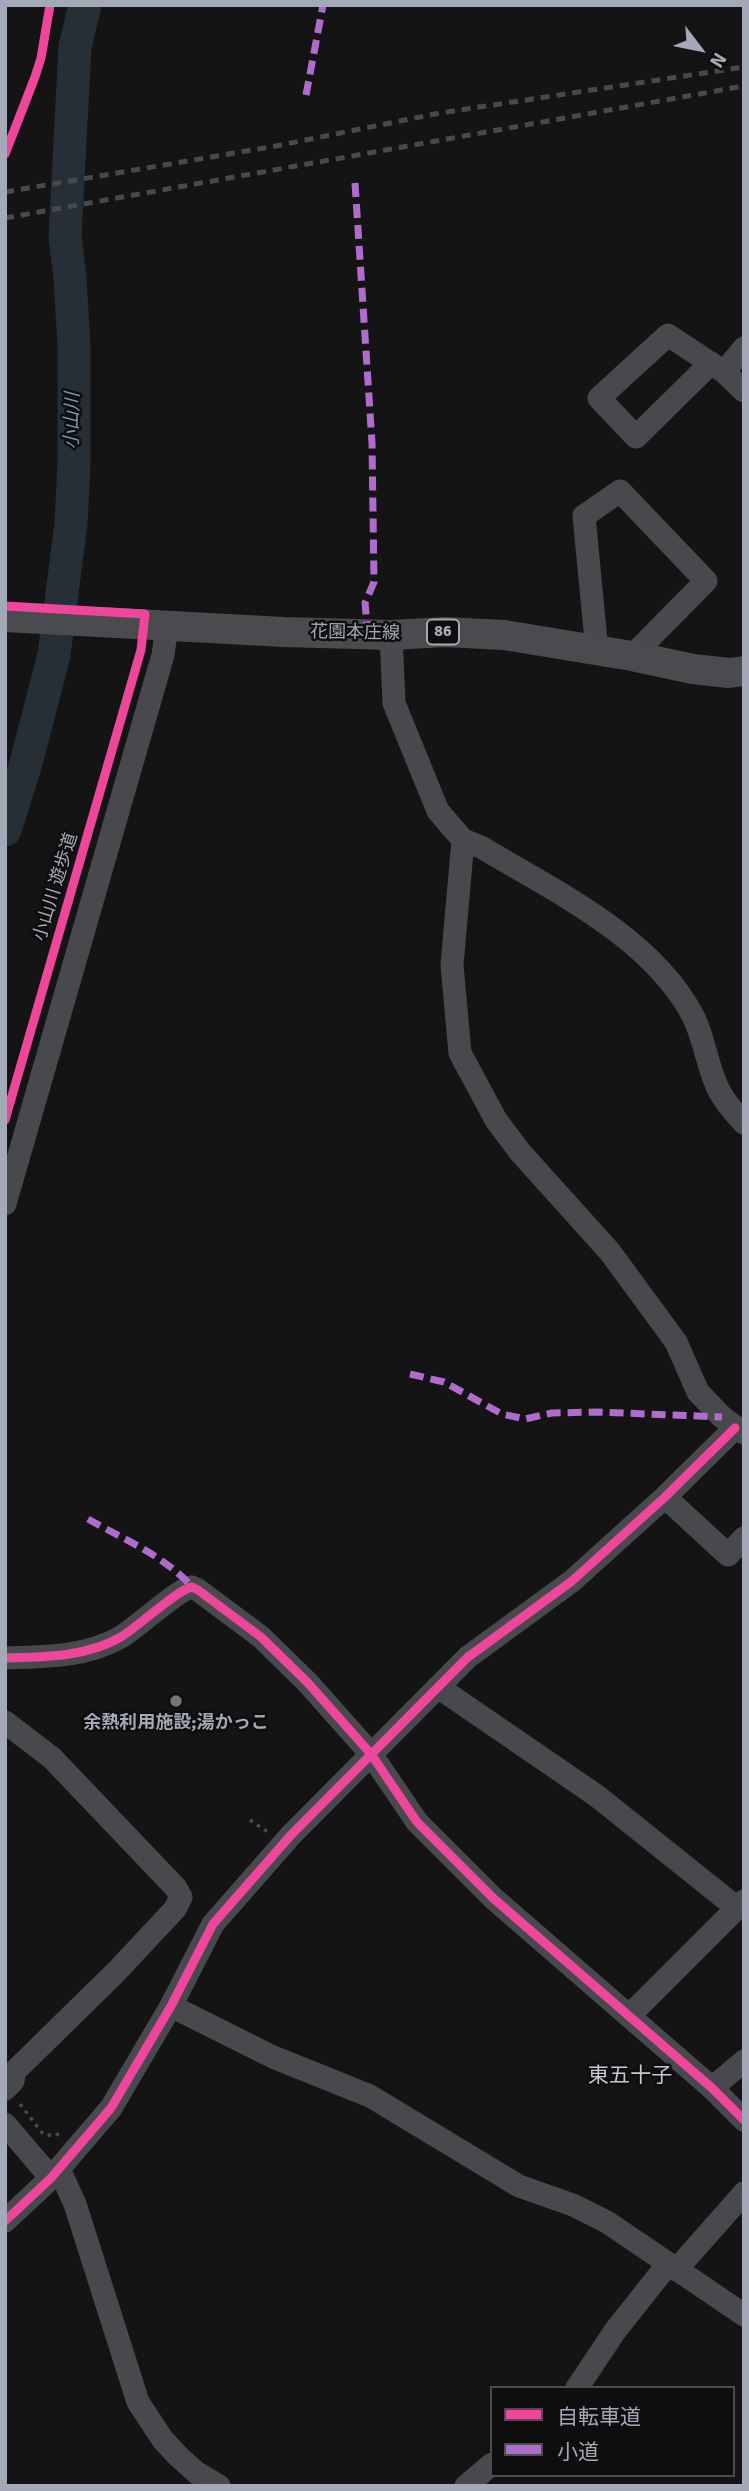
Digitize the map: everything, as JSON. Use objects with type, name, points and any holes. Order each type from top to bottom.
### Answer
[{"type":"main road","name":"花園本庄線","points":[[5,617],[391,635],[445,632],[504,635],[739,676]]},
{"type":"street","points":[[744,348],[717,368],[636,438],[599,398],[668,335],[717,368],[744,391]]},
{"type":"street","points":[[597,651],[584,516],[620,491],[706,582],[632,656]]},
{"type":"street","points":[[5,1204],[163,655],[153,625]]},
{"type":"street","points":[[391,635],[394,703],[438,811],[463,840],[481,847],[587,910],[649,958],[672,984],[692,1014],[703,1039],[716,1085],[731,1110],[744,1123]]},
{"type":"street","points":[[5,2221],[55,2174],[111,2108],[172,2006],[213,1924],[291,1835],[438,1687],[489,1640],[572,1581],[739,1431],[698,1392],[676,1342],[610,1252],[520,1152],[496,1120],[460,1053],[452,965],[463,840]]},
{"type":"street","points":[[665,1497],[728,1555],[744,1538]]},
{"type":"street","points":[[5,1658],[54,1657],[90,1650],[120,1638],[183,1590],[192,1587],[274,1648],[370,1754],[417,1822],[519,1922],[712,2088],[744,2120]]},
{"type":"street","points":[[438,1687],[597,1796],[740,1905],[629,2016]]},
{"type":"street","points":[[5,1706],[22,1718],[52,1758],[176,1888],[181,1897],[175,1909],[116,1972],[10,2079]]},
{"type":"street","points":[[5,1722],[52,1758]]},
{"type":"street","points":[[172,2006],[273,2057],[370,2096],[519,2186],[573,2205],[607,2222],[744,2315]]},
{"type":"street","points":[[712,2088],[744,2061]]},
{"type":"street","points":[[5,2124],[55,2174],[75,2204],[138,2402],[179,2457],[197,2473],[219,2486]]},
{"type":"street","points":[[578,2386],[615,2331],[744,2193]]},
{"type":"street","points":[[466,2486],[490,2466]]},
{"type":"path","points":[[250,1819],[265,1829],[270,1838]]},
{"type":"path","points":[[10,2079],[47,2136],[61,2133],[69,2126]]},
{"type":"waterway","name":"小山川","points":[[5,830],[26,763],[54,655],[71,524],[74,345],[65,236],[75,47],[85,5]]},
{"type":"railway","points":[[5,192],[276,146],[440,113],[744,67]]},
{"type":"railway","points":[[5,218],[744,86]]},
{"type":"marked path","points":[[306,95],[323,5]]},
{"type":"marked path","points":[[355,183],[372,443],[374,582],[365,603],[368,634]]},
{"type":"marked path","points":[[410,1374],[444,1382],[502,1414],[525,1419],[552,1413],[597,1412],[722,1417]]},
{"type":"marked path","points":[[88,1519],[156,1557],[192,1587]]},
{"type":"cycle path","points":[[5,154],[41,58],[50,5]]},
{"type":"cycle path","name":"小山川 遊歩道","points":[[5,606],[145,614],[141,650],[5,1120]]},
{"type":"cycle path","points":[[5,2221],[51,2178],[111,2108],[171,2006],[213,1924],[291,1835],[468,1657],[572,1581],[665,1497],[735,1428]]},
{"type":"cycle path","points":[[5,1658],[65,1655],[94,1649],[121,1637],[186,1589],[192,1587],[198,1590],[261,1637],[308,1683],[371,1754],[417,1822],[493,1898],[712,2088],[744,2120]]},
{"type":"place","name":"余熱利用施設;湯かっこ","points":[[176,1701]]},
{"type":"district","name":"東五十子","points":[[630,2076]]}]
